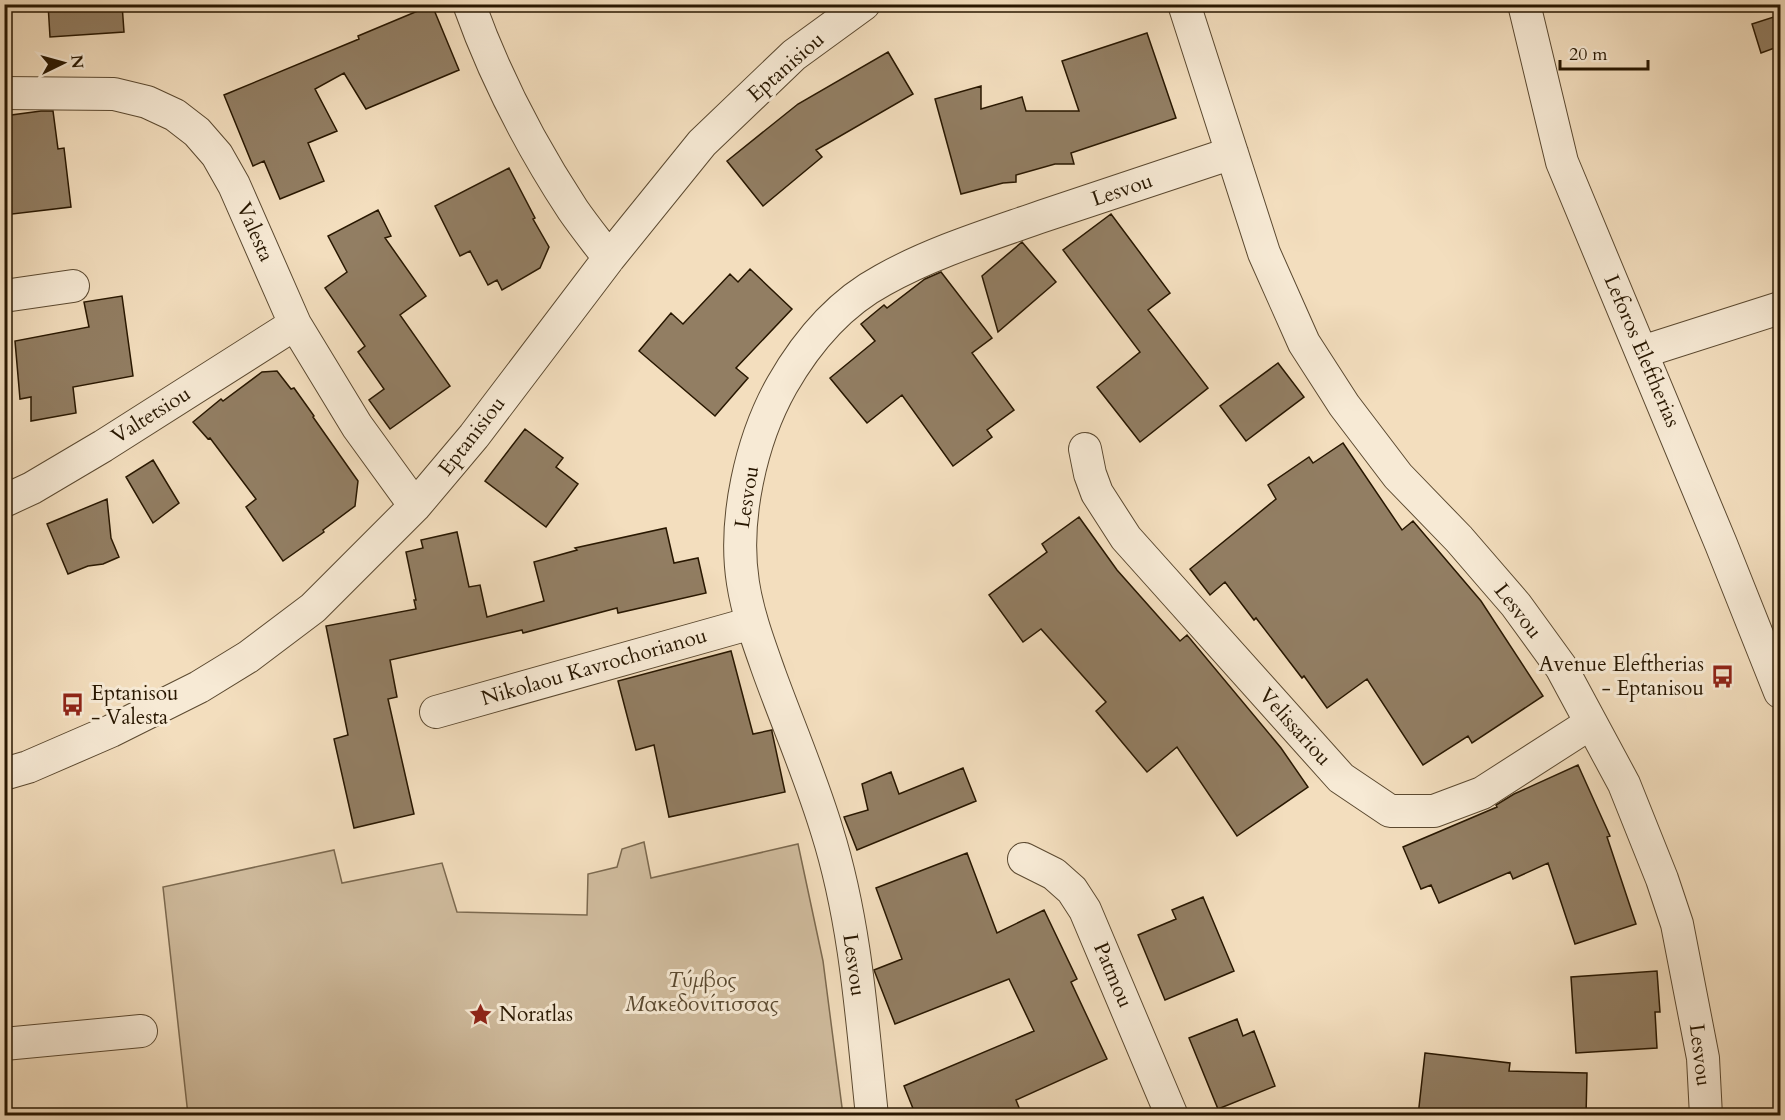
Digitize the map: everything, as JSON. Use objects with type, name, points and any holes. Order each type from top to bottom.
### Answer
[{"type":"street","name":"Eptanisiou","points":[[4,774],[111,731],[200,687],[248,657],[313,608],[416,506],[474,436],[609,258],[702,143],[794,55],[864,4]]},
{"type":"street","name":"Lesvou","points":[[1184,4],[1264,254],[1304,343],[1344,405],[1398,476],[1459,539],[1516,605],[1561,667],[1624,784],[1662,879],[1677,924],[1703,1058],[1706,1116]]},
{"type":"street","name":"Leforos Eleftherias","points":[[1524,4],[1562,162],[1642,351],[1780,692]]},
{"type":"street","points":[[476,8],[497,73],[537,152],[574,211],[609,258]]},
{"type":"street","name":"Valesta","points":[[4,93],[114,94],[147,102],[175,115],[197,132],[217,155],[234,185],[295,324],[357,426],[416,506]]},
{"type":"street","name":"Lesvou","points":[[872,1116],[858,987],[846,908],[827,832],[752,623],[743,583],[739,549],[744,500],[754,448],[768,410],[794,366],[815,337],[848,303],[881,280],[943,252],[1232,153]]},
{"type":"street","points":[[4,296],[73,286]]},
{"type":"street","points":[[1642,351],[1780,308]]},
{"type":"street","name":"Valtetsiou","points":[[4,501],[32,488],[103,446],[295,324]]},
{"type":"street","name":"Velissariou","points":[[1085,449],[1097,493],[1126,538],[1341,777],[1390,811],[1434,811],[1482,793],[1591,723]]},
{"type":"street","name":"Nikolaou Kavrochorianou","points":[[436,712],[752,623]]},
{"type":"street","name":"Patmou","points":[[1024,859],[1054,874],[1072,890],[1085,910],[1172,1116]]},
{"type":"street","points":[[4,1044],[141,1031]]},
{"type":"green space","name":"Τύμβος Μακεδονίτισσας","points":[[644,842],[651,878],[798,844],[823,961],[843,1115],[188,1115],[163,887],[334,850],[342,883],[442,863],[457,912],[587,915],[588,874],[617,867],[622,849]]},
{"type":"building","points":[[48,4],[122,4],[124,32],[50,37]]},
{"type":"building","points":[[432,5],[459,70],[366,109],[344,73],[315,89],[337,131],[308,143],[324,181],[280,199],[264,161],[253,166],[224,95],[359,39],[358,36]]},
{"type":"building","points":[[1780,15],[1780,46],[1761,53],[1752,24]]},
{"type":"building","points":[[1147,33],[1176,118],[1071,153],[1074,164],[1055,164],[1016,175],[1016,182],[961,194],[935,99],[981,86],[981,109],[1022,97],[1026,111],[1079,111],[1062,61]]},
{"type":"building","points":[[888,52],[913,94],[816,150],[822,157],[763,206],[727,161],[798,104]]},
{"type":"building","points":[[53,111],[58,149],[64,148],[71,207],[4,215],[4,116]]},
{"type":"building","points":[[509,168],[549,247],[540,268],[502,290],[497,280],[488,285],[470,251],[460,256],[435,206]]},
{"type":"building","points":[[378,210],[391,236],[385,238],[426,296],[400,315],[450,386],[390,429],[369,400],[384,389],[358,352],[365,346],[325,288],[347,272],[328,236]]},
{"type":"building","points":[[1111,214],[1170,293],[1148,310],[1208,388],[1140,442],[1097,387],[1140,352],[1063,250]]},
{"type":"building","points":[[1022,242],[1056,282],[998,332],[982,276]]},
{"type":"building","points":[[750,269],[792,309],[736,368],[748,378],[715,416],[639,351],[671,313],[683,324],[730,274],[738,282]]},
{"type":"building","points":[[941,272],[992,338],[972,353],[1014,410],[987,430],[992,437],[953,466],[902,395],[867,423],[830,378],[875,341],[861,324],[884,305],[887,308],[925,279]]},
{"type":"building","points":[[122,296],[133,376],[73,387],[76,413],[31,421],[31,397],[20,399],[15,341],[89,327],[84,302]]},
{"type":"building","points":[[1278,363],[1304,397],[1246,441],[1220,406]]},
{"type":"building","points":[[277,371],[291,389],[294,388],[358,481],[355,506],[323,530],[324,532],[283,561],[246,507],[256,499],[210,438],[208,439],[193,422],[221,399],[223,401],[262,372]]},
{"type":"building","points":[[525,429],[563,458],[556,467],[578,484],[546,527],[485,481]]},
{"type":"building","points":[[1343,443],[1402,530],[1413,521],[1481,601],[1543,696],[1472,743],[1468,736],[1423,765],[1367,679],[1327,708],[1304,676],[1302,678],[1225,582],[1210,595],[1190,569],[1276,499],[1268,485],[1309,457],[1313,463]]},
{"type":"building","points":[[153,460],[179,503],[153,523],[126,477]]},
{"type":"building","points":[[107,499],[111,538],[119,557],[68,574],[47,524]]},
{"type":"building","points":[[1079,517],[1117,570],[1180,641],[1187,635],[1281,748],[1308,787],[1237,836],[1177,747],[1147,772],[1096,711],[1106,702],[1041,629],[1023,642],[989,595],[1047,552],[1042,544]]},
{"type":"building","points":[[666,528],[674,563],[698,558],[706,593],[618,613],[617,608],[523,633],[522,630],[390,660],[397,697],[388,699],[414,814],[354,828],[334,739],[348,735],[326,626],[416,609],[406,552],[423,548],[421,540],[457,532],[469,587],[480,585],[487,617],[544,601],[534,562],[577,550],[575,548]]},
{"type":"building","points":[[731,651],[753,734],[772,730],[785,792],[669,817],[654,745],[636,750],[618,681]]},
{"type":"building","points":[[1578,765],[1610,836],[1607,837],[1636,924],[1575,944],[1548,863],[1513,879],[1510,872],[1439,903],[1431,885],[1421,889],[1403,847],[1497,807],[1496,805],[1514,794]]},
{"type":"building","points":[[963,768],[976,801],[857,850],[844,817],[868,810],[862,784],[891,772],[899,794]]},
{"type":"building","points":[[967,853],[997,933],[1044,910],[1077,979],[1071,982],[1107,1059],[1016,1100],[1020,1110],[1007,1116],[916,1116],[904,1086],[1034,1031],[1009,979],[895,1024],[874,970],[902,959],[876,888]]},
{"type":"building","points":[[1203,897],[1234,971],[1165,1000],[1138,935],[1176,919],[1172,910]]},
{"type":"building","points":[[1657,971],[1660,1012],[1655,1012],[1657,1048],[1576,1053],[1571,977]]},
{"type":"building","points":[[1237,1019],[1243,1036],[1254,1031],[1275,1086],[1218,1109],[1189,1038]]},
{"type":"building","points":[[1425,1053],[1510,1063],[1509,1071],[1587,1073],[1586,1116],[1418,1116]]},
{"type":"place","name":"Avenue Eleftherias - Eptanisou","points":[[1722,676]]},
{"type":"place","name":"Eptanisou - Valesta","points":[[73,705]]},
{"type":"place","name":"Noratlas","points":[[481,1014]]}]
